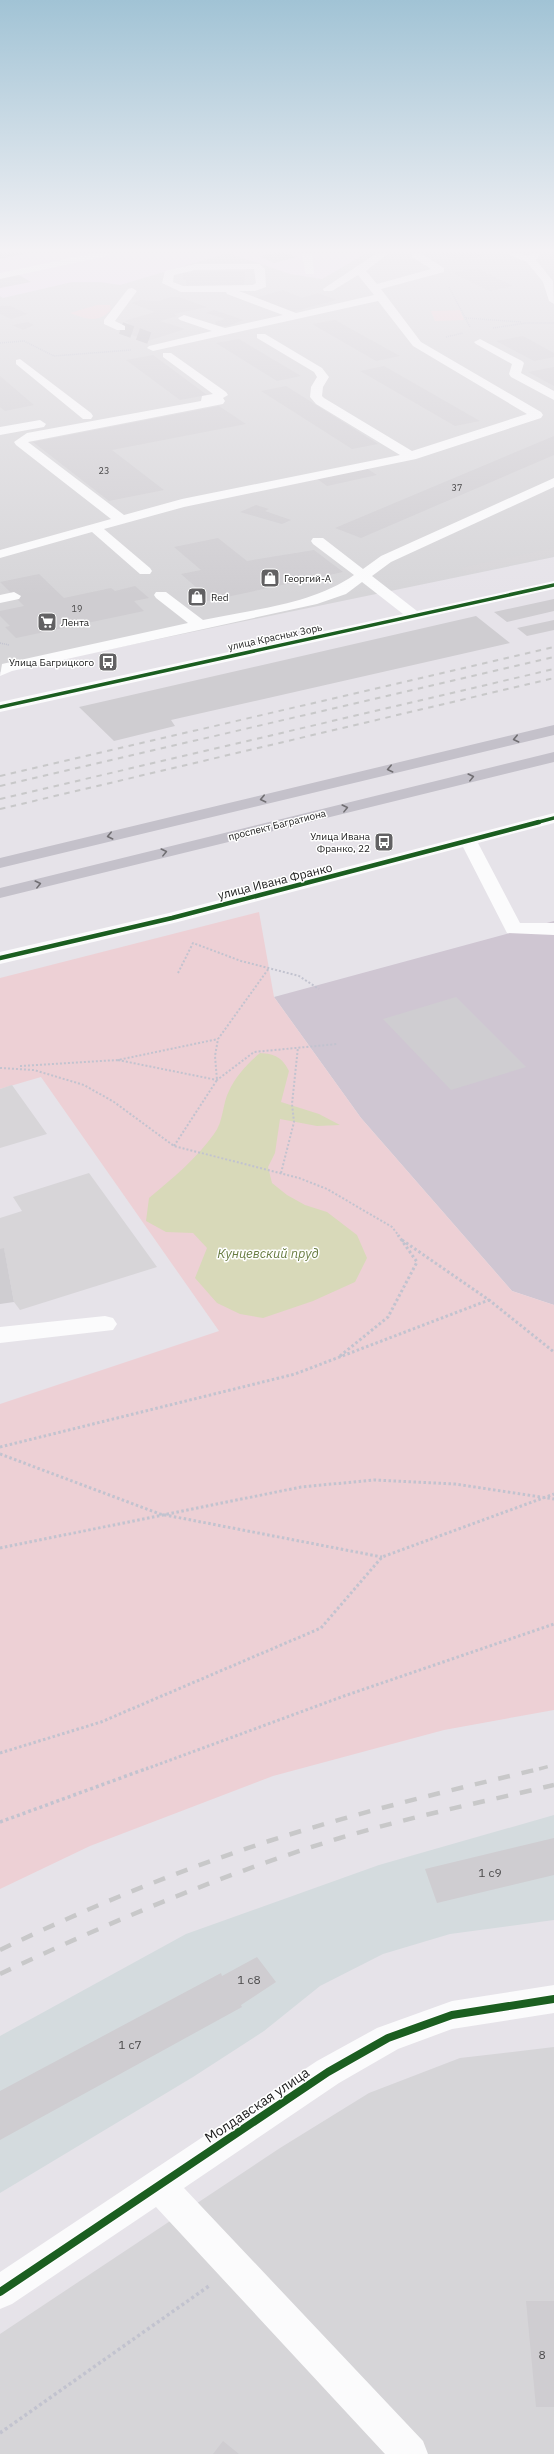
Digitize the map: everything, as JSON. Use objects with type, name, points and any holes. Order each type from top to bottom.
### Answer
[{"type":"main road","points":[[0,863],[554,730]]},
{"type":"main road","name":"проспект Багратиона","points":[[0,893],[554,757]]},
{"type":"street","points":[[27,368],[87,416]]},
{"type":"street","points":[[0,431],[87,416],[201,400],[222,395],[189,368]]},
{"type":"street","points":[[314,368],[324,377],[316,392],[316,397],[320,401],[411,456]]},
{"type":"street","points":[[0,554],[120,519],[182,503],[411,456],[543,414],[459,368]]},
{"type":"street","points":[[517,368],[515,374],[554,396]]},
{"type":"street","points":[[120,519],[20,442],[27,437],[219,401]]},
{"type":"street","points":[[0,671],[7,667],[312,601],[341,591],[364,576],[386,558],[554,482]]},
{"type":"street","points":[[94,527],[145,571]]},
{"type":"street","points":[[318,540],[415,616]]},
{"type":"street","name":"улица Красных Зорь","points":[[2,704],[554,585]]},
{"type":"street","points":[[161,595],[201,626]]},
{"type":"street","points":[[5,652],[22,653],[163,623]]},
{"type":"street","name":"улица Ивана Франко","points":[[0,958],[179,916],[554,818]]},
{"type":"street","points":[[468,841],[514,930],[554,929]]},
{"type":"street","points":[[0,1335],[105,1324]]},
{"type":"street","name":"Молдавская улица","points":[[0,2292],[328,2072],[388,2038],[452,2015],[554,1998]]},
{"type":"street","points":[[158,2185],[410,2454]]},
{"type":"path","points":[[178,974],[193,943],[241,961],[299,976],[319,989]]},
{"type":"path","points":[[217,1080],[215,1056],[218,1039],[269,968]]},
{"type":"path","points":[[0,1068],[118,1060],[218,1039]]},
{"type":"path","points":[[174,1146],[217,1080],[254,1052],[298,1046],[337,1044]]},
{"type":"path","points":[[281,1173],[294,1122],[292,1104],[298,1046]]},
{"type":"path","points":[[118,1060],[217,1080]]},
{"type":"path","points":[[16,1067],[72,1079],[128,1111],[156,1136],[174,1146],[281,1173],[327,1189],[392,1227],[417,1262],[388,1317],[340,1356]]},
{"type":"path","points":[[400,1238],[489,1300],[554,1352]]},
{"type":"path","points":[[0,1447],[295,1374],[489,1300]]},
{"type":"path","points":[[0,1454],[160,1514],[382,1557]]},
{"type":"path","points":[[0,1548],[160,1514],[301,1487],[374,1480],[455,1484],[554,1499]]},
{"type":"path","points":[[0,1753],[101,1722],[321,1628],[382,1557],[554,1494]]},
{"type":"path","points":[[0,1822],[344,1696],[554,1624]]},
{"type":"path","points":[[0,2433],[235,2267]]},
{"type":"shaded area","points":[[0,368],[554,368],[554,557],[0,672]]},
{"type":"shaded area","points":[[554,548],[554,555],[467,573],[460,568]]},
{"type":"shaded area","points":[[259,912],[274,997],[361,1118],[512,1291],[554,1305],[554,1710],[444,1730],[273,1776],[90,1846],[0,1889],[0,1404],[219,1331],[41,1077],[0,1089],[0,978]]},
{"type":"shaded area","points":[[554,921],[554,1305],[512,1291],[361,1118],[274,997]]},
{"type":"shaded area","points":[[12,1085],[47,1134],[0,1148],[0,1089]]},
{"type":"shaded area","points":[[89,1173],[157,1267],[20,1310],[14,1302],[4,1249],[0,1249],[0,1218],[22,1211],[13,1197]]},
{"type":"shaded area","points":[[554,1815],[554,1920],[450,1934],[383,1954],[320,1986],[264,2031],[193,2077],[0,2193],[0,2036],[186,1934],[379,1865]]},
{"type":"shaded area","points":[[554,2047],[554,2454],[0,2454],[0,2334],[280,2148],[369,2093],[460,2058]]},
{"type":"water","name":"Кунцевский пруд","points":[[260,1053],[278,1057],[284,1062],[289,1071],[281,1102],[319,1114],[340,1125],[317,1126],[280,1119],[275,1153],[268,1167],[272,1183],[287,1195],[305,1205],[327,1212],[357,1235],[367,1258],[355,1282],[313,1301],[263,1318],[240,1314],[217,1303],[195,1278],[207,1248],[193,1233],[166,1232],[146,1221],[149,1198],[184,1168],[214,1134],[220,1124],[227,1096],[235,1080],[242,1070]]},
{"type":"building","points":[[136,368],[170,368],[207,395],[180,400]]},
{"type":"building","points":[[255,368],[287,368],[301,376],[277,381]]},
{"type":"building","points":[[377,368],[387,368],[480,421],[455,426],[360,371]]},
{"type":"building","points":[[554,368],[554,386],[528,372]]},
{"type":"building","points":[[0,376],[34,405],[5,411],[0,407]]},
{"type":"building","points":[[286,386],[378,444],[352,449],[261,391]]},
{"type":"building","points":[[219,406],[246,424],[112,450],[164,490],[109,501],[33,442]]},
{"type":"building","points":[[554,436],[554,455],[361,538],[335,528]]},
{"type":"building","points":[[366,468],[377,475],[327,486],[316,478]]},
{"type":"building","points":[[256,505],[269,509],[265,511],[291,520],[282,524],[240,512]]},
{"type":"building","points":[[218,538],[247,561],[314,550],[343,572],[203,602],[190,591],[198,589],[181,574],[201,570],[174,547]]},
{"type":"building","points":[[39,574],[64,598],[111,588],[115,591],[135,586],[149,598],[134,601],[144,611],[16,638],[5,627],[10,626],[0,616],[0,611],[24,606],[0,582]]},
{"type":"building","points":[[554,599],[554,611],[507,622],[494,612]]},
{"type":"building","points":[[476,616],[510,643],[171,720],[175,726],[114,741],[79,707]]},
{"type":"building","points":[[554,620],[554,630],[527,636],[517,628]]},
{"type":"building","points":[[456,997],[526,1067],[451,1090],[383,1019]]},
{"type":"building","points":[[4,1248],[14,1302],[0,1304],[0,1249]]},
{"type":"building","points":[[554,1838],[554,1875],[437,1903],[425,1869]]},
{"type":"building","points":[[257,1957],[276,1982],[241,2005],[242,2007],[0,2140],[0,2091],[221,1973],[222,1976]]},
{"type":"building","points":[[526,2301],[554,2301],[554,2407],[536,2407]]},
{"type":"building","points":[[223,2441],[239,2454],[213,2454]]},
{"type":"railway","points":[[0,776],[554,647]]},
{"type":"railway","points":[[0,786],[554,657]]},
{"type":"railway","points":[[0,799],[554,669]]},
{"type":"railway","points":[[0,809],[554,678]]},
{"type":"railway","points":[[540,1769],[554,1765]]},
{"type":"railway","points":[[0,1950],[66,1919],[133,1891],[200,1865],[269,1841],[371,1811],[540,1769]]},
{"type":"railway","points":[[0,1974],[167,1900],[296,1852],[393,1823],[554,1785]]},
{"type":"cycle path","points":[[0,707],[554,585]]},
{"type":"cycle path","points":[[0,958],[172,918],[554,818]]},
{"type":"cycle path","points":[[0,2292],[328,2072],[388,2038],[452,2015],[554,1999]]},
{"type":"place","name":"Георгий-А","points":[[270,578]]},
{"type":"place","name":"Red","points":[[197,597]]},
{"type":"place","name":"Лента","points":[[47,622]]},
{"type":"place","name":"Улица Багрицкого","points":[[108,662]]},
{"type":"place","name":"Улица Ивана Франко, 22","points":[[384,842]]}]
